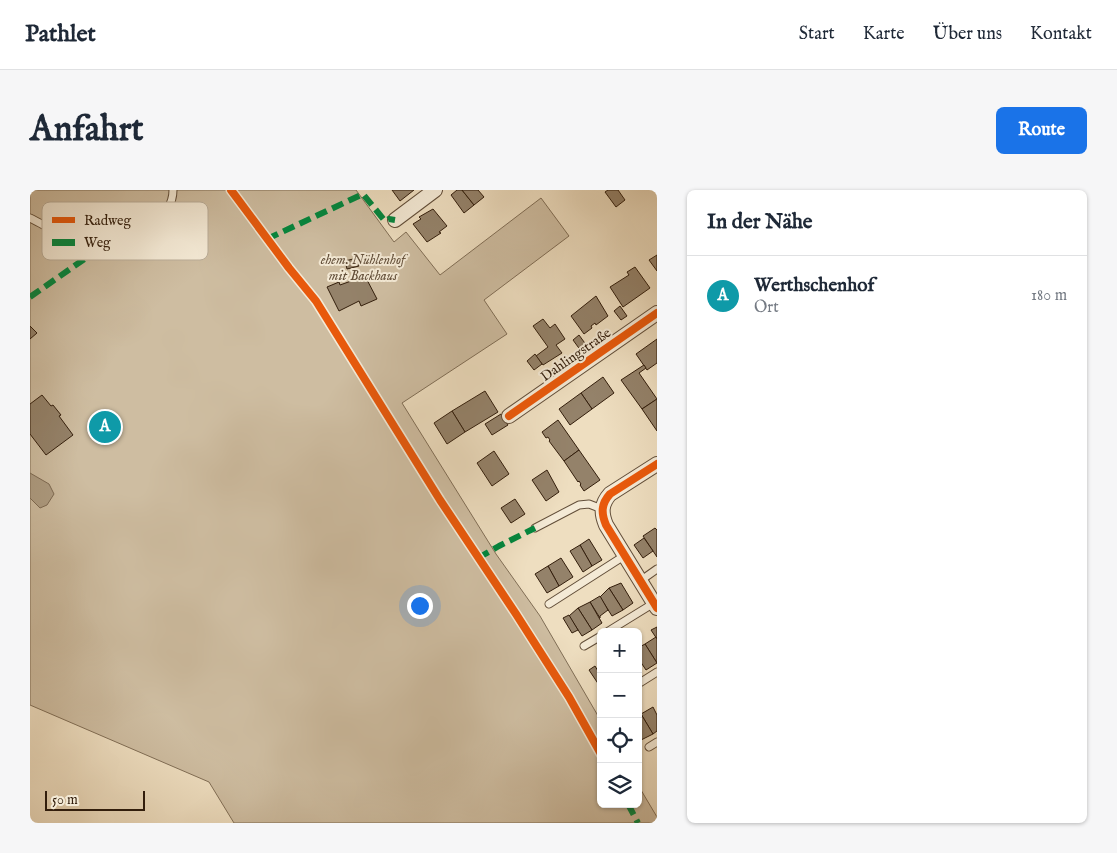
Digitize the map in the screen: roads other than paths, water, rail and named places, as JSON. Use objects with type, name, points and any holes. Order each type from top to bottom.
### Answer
[{"type":"street","points":[[395,220],[435,190]]},
{"type":"street","name":"Dahlingstraße","points":[[509,416],[657,313]]},
{"type":"street","points":[[655,605],[606,526],[602,517],[602,509],[604,501],[610,494],[657,464]]},
{"type":"lane","points":[[30,218],[42,224]]},
{"type":"lane","points":[[535,528],[579,505],[589,504],[602,509]]},
{"type":"lane","points":[[550,604],[624,556]]},
{"type":"lane","points":[[640,581],[657,570]]},
{"type":"lane","points":[[614,628],[655,605]]},
{"type":"lane","points":[[584,646],[597,638]]},
{"type":"lane","points":[[642,681],[657,672]]},
{"type":"lane","points":[[649,747],[657,742]]},
{"type":"place","name":"Werthschenhof","points":[[105,427]]},
{"type":"park label","name":"ehem. Nühlenhof mit Backhaus","points":[[363,268]]}]
